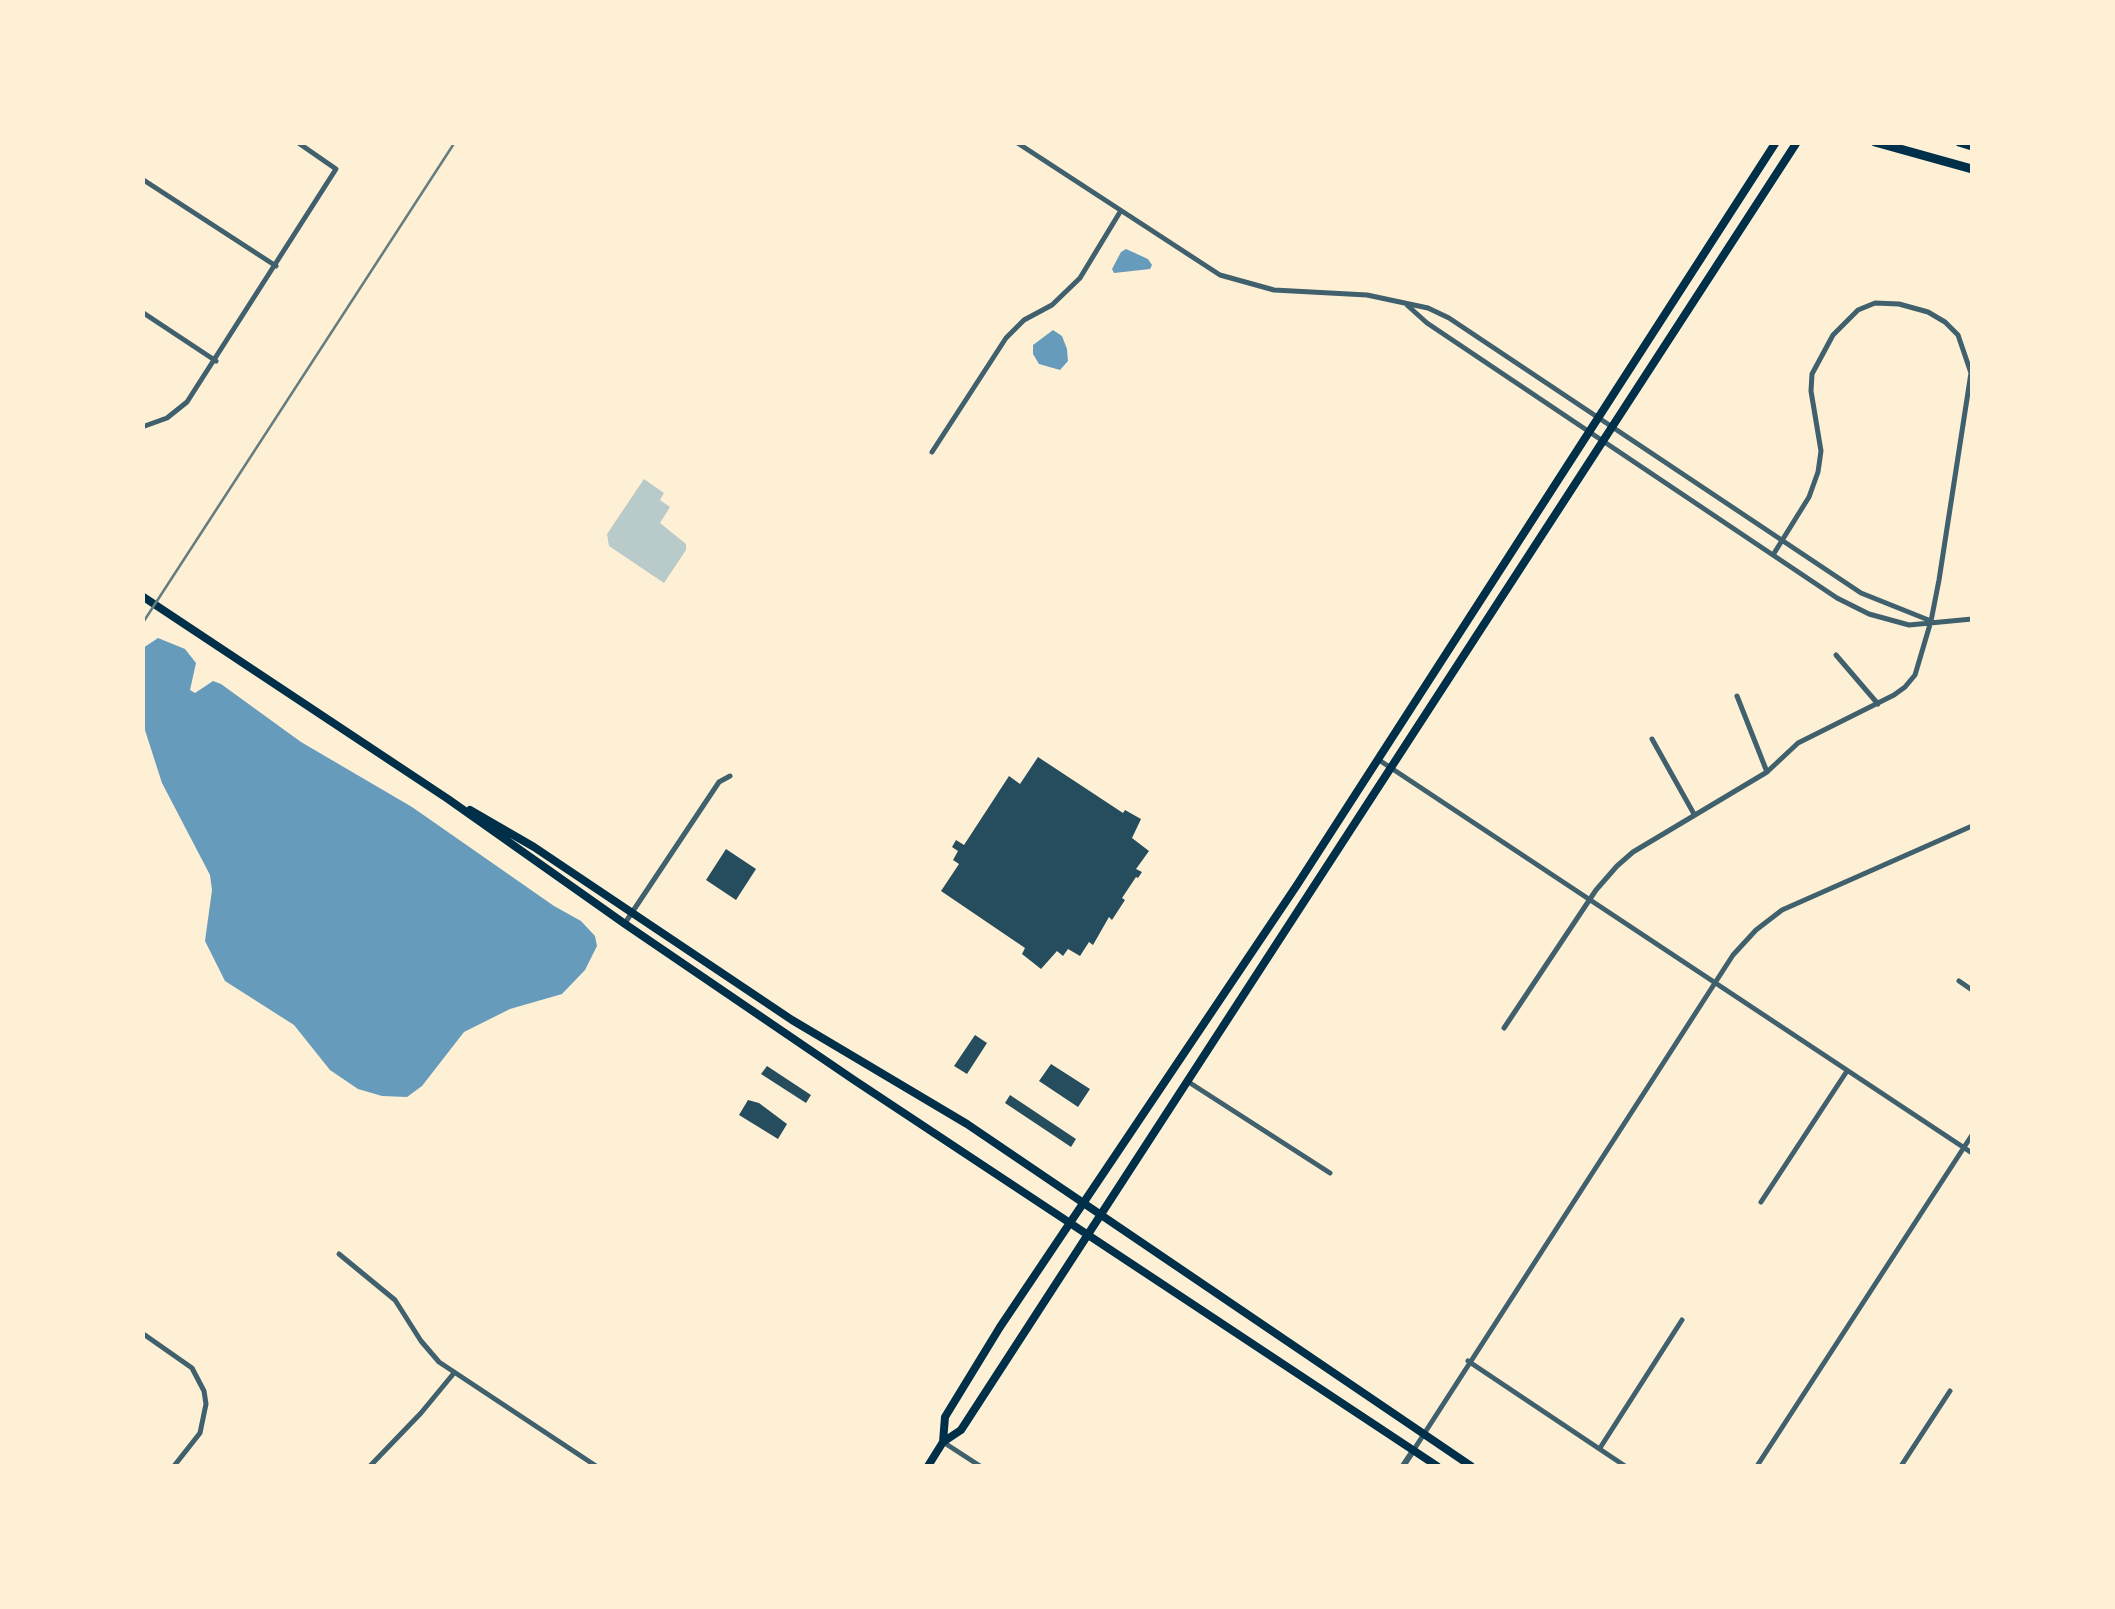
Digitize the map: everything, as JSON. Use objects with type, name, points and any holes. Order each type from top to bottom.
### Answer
[{"type":"highway","points":[[1875,142],[1972,169]]},
{"type":"highway","points":[[1959,142],[1972,146]]},
{"type":"main road","points":[[928,1466],[942,1442],[945,1417],[1047,1254],[1297,885],[1776,142]]},
{"type":"main road","points":[[942,1442],[961,1430],[1797,142]]},
{"type":"main road","points":[[142,596],[448,800],[624,924],[1437,1466]]},
{"type":"main road","points":[[448,800],[503,828],[792,1020],[941,1108],[1470,1466]]},
{"type":"street","points":[[142,428],[177,410],[216,360],[336,169],[297,142]]},
{"type":"street","points":[[1016,142],[1220,276],[1274,290],[1366,295],[1428,308],[1450,318],[1861,593],[1932,622]]},
{"type":"street","points":[[142,179],[276,266]]},
{"type":"street","points":[[932,452],[1006,338],[1024,320],[1052,305],[1080,278],[1120,212]]},
{"type":"street","points":[[1504,1028],[1602,881],[1633,852],[1767,772],[1798,743],[1906,688],[1915,675],[1932,622],[1971,373],[1958,335],[1928,312],[1899,304],[1875,303],[1858,310],[1833,335],[1812,374],[1821,451],[1818,472],[1809,497],[1773,555]]},
{"type":"street","points":[[1407,304],[1427,323],[1588,433],[1834,595],[1870,614],[1909,625],[1972,619]]},
{"type":"street","points":[[142,312],[216,360]]},
{"type":"street","points":[[1836,654],[1878,704]]},
{"type":"street","points":[[1737,696],[1767,772]]},
{"type":"street","points":[[1652,739],[1694,814]]},
{"type":"street","points":[[1377,758],[1972,1153]]},
{"type":"street","points":[[624,924],[718,782],[730,776]]},
{"type":"street","points":[[1403,1466],[1733,955],[1782,910],[1972,826]]},
{"type":"street","points":[[1959,981],[1972,990]]},
{"type":"street","points":[[1761,1202],[1847,1070]]},
{"type":"street","points":[[1187,1081],[1330,1174]]},
{"type":"street","points":[[1757,1466],[1972,1135]]},
{"type":"street","points":[[338,1254],[395,1300],[427,1350],[454,1373],[596,1466]]},
{"type":"street","points":[[1599,1450],[1682,1320]]},
{"type":"street","points":[[142,1333],[192,1368],[206,1404],[196,1441],[174,1466]]},
{"type":"street","points":[[1468,1361],[1625,1466]]},
{"type":"street","points":[[370,1466],[422,1413],[454,1373]]},
{"type":"street","points":[[1901,1466],[1950,1391]]},
{"type":"street","points":[[942,1442],[980,1466]]},
{"type":"shaded area","points":[[644,479],[664,493],[660,500],[670,507],[660,523],[686,544],[664,583],[609,546],[607,534]]},
{"type":"water","points":[[1126,249],[1148,259],[1150,269],[1114,273],[1112,269]]},
{"type":"water","points":[[1053,330],[1062,336],[1067,349],[1068,361],[1060,370],[1039,364],[1033,354],[1033,345]]},
{"type":"water","points":[[158,638],[185,649],[196,663],[190,690],[195,693],[213,681],[221,684],[301,742],[412,807],[581,921],[595,936],[597,946],[585,970],[562,994],[510,1009],[464,1032],[422,1086],[407,1097],[382,1096],[358,1089],[330,1070],[294,1025],[225,981],[205,941],[212,890],[210,875],[162,783],[143,724],[143,648]]},
{"type":"building","points":[[1038,757],[1123,813],[1125,810],[1141,819],[1132,838],[1149,851],[1136,869],[1142,872],[1093,945],[1089,942],[1080,956],[1068,949],[1063,956],[1057,951],[1041,969],[1022,954],[1025,948],[941,891],[959,864],[953,860],[958,851],[952,847],[956,840],[964,845],[1009,776],[1020,784]]},
{"type":"building","points":[[726,849],[756,869],[736,900],[706,880]]},
{"type":"building","points":[[975,1035],[987,1043],[967,1074],[954,1066]]},
{"type":"building","points":[[1051,1064],[1090,1089],[1078,1107],[1039,1081]]},
{"type":"building","points":[[767,1066],[811,1095],[806,1103],[761,1074]]},
{"type":"building","points":[[1010,1095],[1076,1139],[1071,1147],[1005,1103]]},
{"type":"building","points":[[748,1100],[759,1103],[787,1124],[778,1139],[739,1115]]},
{"type":"railway","points":[[142,624],[455,142]]}]
